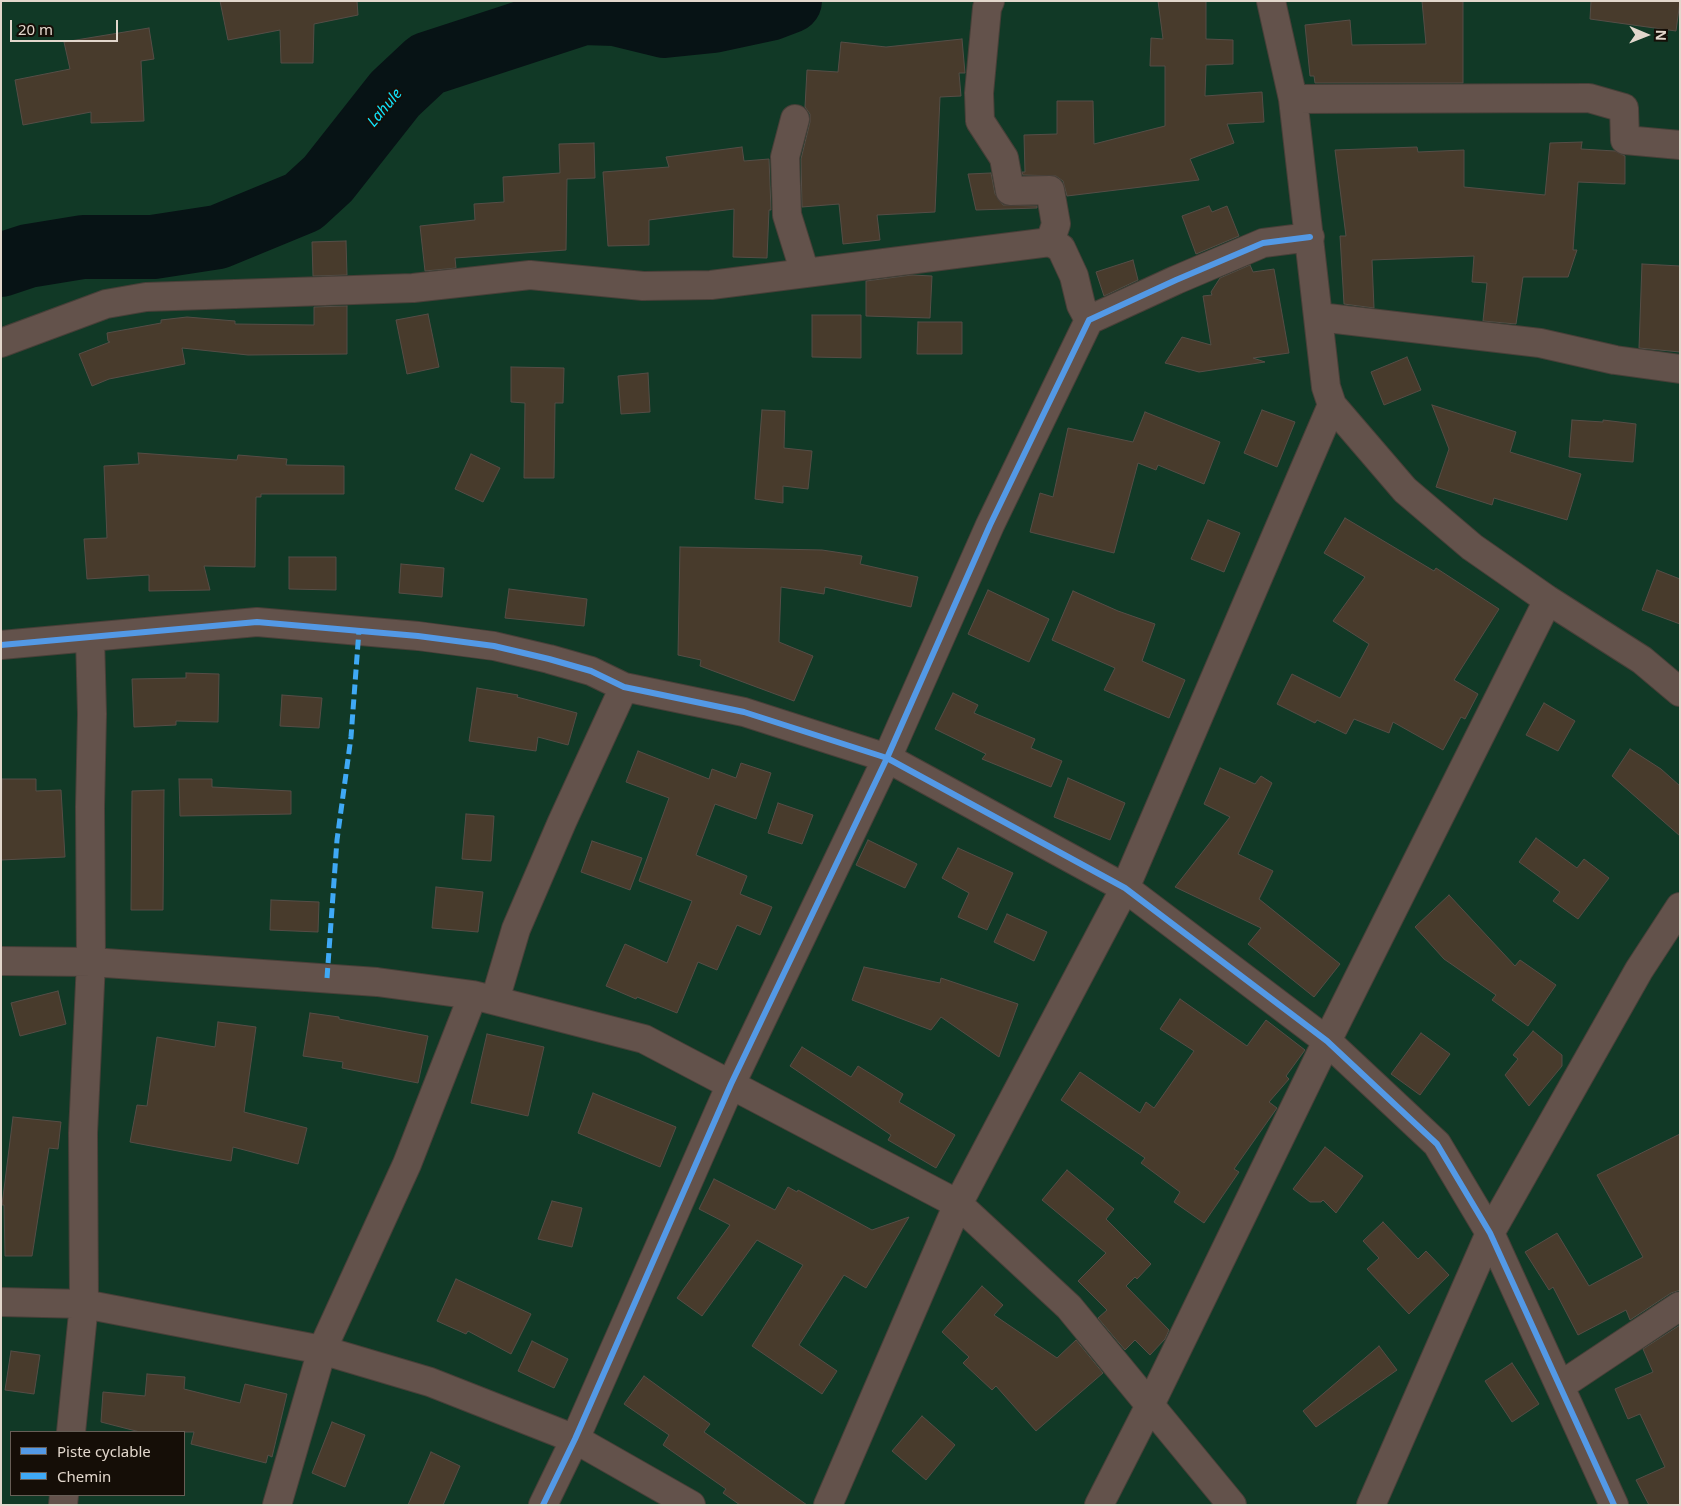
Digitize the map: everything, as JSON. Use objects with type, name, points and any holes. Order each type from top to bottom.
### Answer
[{"type":"street","points":[[990,1],[987,8],[979,93],[980,122],[1004,158],[1010,191],[1050,190],[1056,224],[1050,242]]},
{"type":"street","points":[[1271,1],[1292,100],[1310,237],[1326,387],[1332,405],[1405,490],[1472,547],[1548,600],[1642,660],[1680,692]]},
{"type":"street","points":[[1292,100],[1588,98],[1624,108],[1625,140],[1680,145]]},
{"type":"street","points":[[794,119],[785,158],[787,215],[806,273]]},
{"type":"street","points":[[543,1505],[575,1439],[731,1084],[887,758],[990,525],[1089,320],[1263,243],[1310,237]]},
{"type":"street","points":[[1,344],[106,304],[146,297],[413,288],[530,275],[643,286],[711,285],[1050,242],[1061,248],[1089,320]]},
{"type":"street","points":[[1319,317],[1540,343],[1615,360],[1680,369]]},
{"type":"street","points":[[828,1505],[958,1204],[1124,888],[1332,405]]},
{"type":"street","points":[[1099,1505],[1149,1406],[1326,1040],[1548,600]]},
{"type":"street","points":[[1,645],[257,622],[358,630],[494,646],[591,671],[624,687],[744,712],[887,758],[1124,888],[1326,1040],[1437,1144],[1490,1233],[1614,1505]]},
{"type":"street","points":[[71,1431],[84,1304],[83,1134],[91,962],[90,807],[92,714],[90,637]]},
{"type":"street","points":[[277,1505],[322,1350],[516,929],[562,822],[624,687]]},
{"type":"street","points":[[1371,1505],[1490,1233],[1639,970],[1680,907]]},
{"type":"street","points":[[1,961],[91,962],[377,982],[484,998],[644,1039],[958,1204],[1069,1307],[1232,1505]]},
{"type":"street","points":[[1,1302],[84,1304],[322,1350],[430,1382],[575,1439],[691,1505]]},
{"type":"street","points":[[1560,1386],[1680,1306]]},
{"type":"green space","points":[[1,1],[1680,1],[1680,1505],[1,1505]]},
{"type":"building","points":[[220,1],[357,1],[358,15],[314,24],[313,63],[281,63],[280,30],[228,40]]},
{"type":"building","points":[[1158,1],[1206,1],[1206,39],[1233,40],[1233,64],[1206,65],[1205,96],[1262,92],[1264,122],[1227,124],[1234,143],[1190,159],[1199,180],[1067,196],[1063,181],[1056,176],[1023,175],[1022,172],[1025,172],[1024,135],[1057,134],[1057,101],[1093,101],[1094,144],[1165,126],[1165,66],[1150,66],[1151,38],[1163,39]]},
{"type":"building","points":[[1422,1],[1463,1],[1463,83],[1315,83],[1314,76],[1310,76],[1305,25],[1350,20],[1352,45],[1426,44]]},
{"type":"building","points":[[1591,1],[1680,1],[1676,31],[1590,19]]},
{"type":"building","points":[[149,28],[154,59],[141,61],[144,121],[91,123],[91,112],[23,125],[15,80],[70,69],[64,42]]},
{"type":"building","points":[[962,39],[965,73],[959,73],[961,96],[940,97],[935,212],[877,215],[880,240],[843,244],[839,204],[802,207],[801,159],[810,122],[810,114],[805,107],[807,70],[838,72],[841,42],[886,47]]},
{"type":"building","points":[[1582,142],[1581,149],[1615,151],[1625,156],[1625,184],[1578,182],[1573,250],[1577,250],[1568,277],[1523,277],[1516,324],[1483,321],[1487,283],[1472,282],[1474,256],[1372,260],[1374,308],[1344,304],[1340,236],[1346,236],[1335,150],[1417,147],[1418,152],[1464,150],[1464,187],[1545,195],[1550,143]]},
{"type":"building","points":[[594,143],[595,178],[567,179],[566,250],[455,258],[456,268],[425,271],[420,226],[475,220],[474,204],[504,202],[503,177],[560,173],[559,144]]},
{"type":"building","points":[[742,147],[744,161],[769,159],[771,210],[769,210],[767,258],[733,257],[734,209],[649,220],[649,245],[608,246],[603,172],[669,167],[666,157]]},
{"type":"building","points":[[991,173],[995,194],[1003,205],[1037,206],[1037,208],[976,210],[968,174]]},
{"type":"building","points":[[1209,206],[1212,212],[1227,206],[1239,236],[1196,254],[1182,216]]},
{"type":"building","points":[[346,241],[347,275],[313,276],[312,242]]},
{"type":"building","points":[[1133,260],[1138,280],[1104,296],[1096,272]]},
{"type":"building","points":[[1642,264],[1680,266],[1680,352],[1639,348]]},
{"type":"building","points":[[1250,265],[1253,272],[1274,269],[1289,353],[1253,358],[1265,362],[1199,372],[1165,363],[1182,337],[1211,345],[1203,296],[1212,295],[1211,292],[1220,278]]},
{"type":"building","points":[[912,275],[932,276],[930,318],[866,316],[866,281]]},
{"type":"building","points":[[347,306],[347,354],[248,355],[182,348],[185,364],[109,379],[92,386],[79,354],[110,342],[108,341],[107,333],[161,323],[161,320],[187,317],[235,321],[235,324],[314,325],[314,307]]},
{"type":"building","points":[[428,314],[439,367],[407,374],[396,320]]},
{"type":"building","points":[[812,315],[861,315],[861,358],[812,357]]},
{"type":"building","points":[[918,322],[962,322],[962,354],[917,354]]},
{"type":"building","points":[[1407,357],[1421,390],[1384,405],[1371,372]]},
{"type":"building","points":[[511,367],[564,368],[563,403],[555,403],[554,478],[524,478],[525,403],[511,402]]},
{"type":"building","points":[[648,373],[650,412],[621,414],[618,376]]},
{"type":"building","points":[[1432,405],[1516,432],[1510,452],[1581,474],[1567,520],[1494,498],[1492,505],[1436,487],[1449,449]]},
{"type":"building","points":[[762,410],[785,411],[784,448],[812,451],[808,489],[783,486],[783,503],[755,499]]},
{"type":"building","points":[[1262,410],[1295,422],[1277,467],[1244,453]]},
{"type":"building","points":[[1145,412],[1220,442],[1204,484],[1158,465],[1156,470],[1138,463],[1114,553],[1030,532],[1040,493],[1053,497],[1068,428],[1133,442]]},
{"type":"building","points":[[1572,420],[1603,422],[1603,420],[1636,424],[1633,462],[1569,457]]},
{"type":"building","points":[[138,453],[237,460],[238,455],[287,459],[286,465],[344,466],[344,494],[261,494],[261,497],[256,497],[255,567],[204,566],[210,590],[149,591],[149,575],[87,579],[84,539],[107,538],[104,466],[139,464]]},
{"type":"building","points":[[471,454],[500,468],[483,502],[455,489]]},
{"type":"building","points":[[1345,518],[1434,571],[1436,568],[1499,609],[1454,680],[1478,694],[1465,719],[1461,717],[1443,750],[1393,722],[1389,733],[1354,719],[1346,734],[1317,720],[1315,723],[1277,704],[1292,674],[1340,698],[1369,644],[1333,621],[1365,577],[1324,553]]},
{"type":"building","points":[[1208,520],[1240,533],[1224,572],[1191,559]]},
{"type":"building","points":[[680,547],[822,550],[862,556],[860,564],[918,577],[911,607],[825,587],[824,594],[781,587],[779,642],[813,656],[794,701],[700,666],[701,660],[678,655]]},
{"type":"building","points":[[289,557],[336,557],[336,590],[289,589]]},
{"type":"building","points":[[401,564],[444,568],[442,597],[399,593]]},
{"type":"building","points":[[1657,570],[1680,579],[1680,624],[1642,610]]},
{"type":"building","points":[[509,589],[587,599],[584,626],[505,618]]},
{"type":"building","points":[[988,590],[1049,619],[1029,662],[968,634]]},
{"type":"building","points":[[1073,591],[1118,611],[1155,624],[1142,661],[1185,680],[1169,718],[1104,690],[1115,668],[1052,640]]},
{"type":"building","points":[[186,673],[219,674],[218,722],[176,721],[176,725],[134,727],[132,679],[186,678]]},
{"type":"building","points":[[477,688],[518,695],[517,697],[577,713],[568,745],[538,737],[536,751],[469,741]]},
{"type":"building","points":[[953,693],[978,705],[974,713],[1035,739],[1031,748],[1062,761],[1051,787],[982,759],[986,754],[935,729]]},
{"type":"building","points":[[282,695],[322,698],[319,728],[280,726]]},
{"type":"building","points":[[1544,703],[1575,721],[1558,751],[1526,735]]},
{"type":"building","points":[[1630,749],[1661,769],[1680,786],[1680,836],[1612,776]]},
{"type":"building","points":[[638,751],[709,779],[712,769],[736,778],[741,763],[771,773],[756,819],[715,804],[696,855],[747,876],[740,894],[772,907],[760,935],[737,925],[717,970],[698,962],[677,1013],[606,986],[625,944],[667,963],[692,901],[639,881],[669,798],[626,782]]},
{"type":"building","points":[[1220,768],[1255,784],[1261,776],[1272,783],[1238,854],[1273,871],[1259,899],[1340,964],[1314,997],[1248,944],[1261,928],[1175,887],[1230,817],[1204,804]]},
{"type":"building","points":[[1068,778],[1125,803],[1110,840],[1054,817]]},
{"type":"building","points":[[2,779],[36,779],[36,791],[61,790],[65,857],[1,860]]},
{"type":"building","points":[[179,779],[212,779],[212,787],[291,791],[291,814],[180,816]]},
{"type":"building","points":[[164,790],[163,910],[131,910],[132,791]]},
{"type":"building","points":[[778,803],[813,815],[802,844],[768,833]]},
{"type":"building","points":[[466,814],[494,816],[491,861],[462,859]]},
{"type":"building","points":[[1536,838],[1577,868],[1584,859],[1609,878],[1578,919],[1553,901],[1560,892],[1519,862]]},
{"type":"building","points":[[868,840],[917,864],[905,888],[856,865]]},
{"type":"building","points":[[592,841],[642,858],[630,890],[581,872]]},
{"type":"building","points":[[958,848],[1013,873],[987,930],[958,917],[969,893],[942,878]]},
{"type":"building","points":[[436,887],[483,892],[478,932],[432,928]]},
{"type":"building","points":[[1449,895],[1515,966],[1520,960],[1556,985],[1528,1026],[1492,1000],[1496,995],[1444,959],[1415,927]]},
{"type":"building","points":[[271,900],[319,902],[318,932],[270,930]]},
{"type":"building","points":[[1007,914],[1047,932],[1034,961],[994,942]]},
{"type":"building","points":[[864,967],[940,983],[941,978],[1018,1004],[999,1057],[941,1017],[931,1030],[852,1000]]},
{"type":"building","points":[[58,991],[66,1024],[20,1036],[11,1003]]},
{"type":"building","points":[[1180,999],[1247,1046],[1266,1020],[1305,1050],[1286,1076],[1289,1079],[1269,1102],[1277,1108],[1234,1169],[1239,1172],[1204,1223],[1174,1202],[1180,1192],[1141,1163],[1145,1158],[1061,1100],[1080,1072],[1140,1113],[1146,1102],[1154,1108],[1194,1051],[1160,1029]]},
{"type":"building","points":[[310,1013],[339,1017],[339,1019],[428,1036],[418,1083],[342,1068],[343,1062],[303,1056]]},
{"type":"building","points":[[218,1022],[256,1027],[244,1112],[307,1128],[298,1164],[233,1147],[231,1161],[130,1142],[137,1105],[147,1106],[157,1037],[215,1047]]},
{"type":"building","points":[[1533,1031],[1562,1055],[1562,1066],[1529,1106],[1505,1075],[1518,1059],[1513,1055]]},
{"type":"building","points":[[1421,1033],[1450,1054],[1420,1095],[1391,1074]]},
{"type":"building","points":[[487,1034],[544,1047],[528,1116],[471,1103]]},
{"type":"building","points":[[802,1047],[851,1077],[858,1066],[903,1094],[899,1102],[955,1135],[936,1168],[888,1140],[891,1135],[790,1066]]},
{"type":"building","points":[[593,1093],[676,1127],[660,1167],[578,1133]]},
{"type":"building","points":[[13,1117],[61,1122],[58,1149],[49,1148],[32,1256],[5,1256],[4,1205],[2,1205]]},
{"type":"building","points":[[1680,1134],[1680,1290],[1671,1293],[1630,1320],[1626,1310],[1578,1335],[1553,1287],[1549,1290],[1525,1252],[1557,1233],[1589,1286],[1643,1257],[1597,1175]]},
{"type":"building","points":[[1325,1147],[1363,1176],[1336,1213],[1323,1200],[1321,1202],[1310,1202],[1293,1189]]},
{"type":"building","points":[[1067,1170],[1114,1209],[1106,1219],[1151,1264],[1137,1279],[1135,1277],[1126,1286],[1169,1330],[1165,1339],[1150,1355],[1135,1340],[1125,1350],[1098,1318],[1107,1310],[1078,1281],[1106,1253],[1042,1200]]},
{"type":"building","points":[[714,1179],[775,1210],[788,1187],[797,1192],[798,1190],[872,1230],[909,1217],[866,1288],[844,1275],[799,1345],[837,1371],[822,1394],[752,1346],[803,1265],[757,1240],[702,1316],[677,1298],[730,1225],[699,1209]]},
{"type":"building","points":[[552,1201],[582,1208],[572,1247],[538,1239]]},
{"type":"building","points":[[1383,1222],[1418,1259],[1426,1251],[1449,1275],[1409,1314],[1367,1269],[1379,1258],[1363,1241]]},
{"type":"building","points":[[456,1279],[531,1314],[511,1354],[468,1331],[466,1334],[437,1321]]},
{"type":"building","points":[[982,1286],[1003,1305],[994,1315],[1057,1358],[1076,1340],[1103,1373],[1036,1431],[996,1386],[992,1390],[963,1363],[969,1357],[942,1332]]},
{"type":"building","points":[[1680,1325],[1680,1505],[1649,1505],[1636,1480],[1665,1467],[1640,1414],[1628,1419],[1615,1389],[1653,1372],[1643,1349]]},
{"type":"building","points":[[532,1341],[568,1359],[554,1388],[518,1371]]},
{"type":"building","points":[[1379,1346],[1397,1370],[1316,1427],[1303,1411]]},
{"type":"building","points":[[11,1351],[40,1355],[34,1394],[5,1390]]},
{"type":"building","points":[[1512,1363],[1539,1404],[1512,1422],[1485,1381]]},
{"type":"building","points":[[147,1374],[185,1377],[184,1389],[240,1403],[245,1384],[287,1394],[272,1457],[268,1455],[266,1463],[191,1444],[194,1432],[136,1431],[101,1422],[103,1392],[145,1396]]},
{"type":"building","points":[[644,1376],[710,1424],[704,1432],[807,1505],[740,1505],[723,1493],[726,1489],[663,1445],[669,1435],[624,1404]]},
{"type":"building","points":[[922,1416],[955,1445],[926,1480],[892,1451]]},
{"type":"building","points":[[332,1422],[365,1435],[345,1487],[312,1473]]},
{"type":"building","points":[[431,1452],[460,1466],[443,1505],[408,1505]]},
{"type":"waterway","name":"Lahule","points":[[1,265],[28,256],[83,247],[153,247],[218,237],[303,202],[328,179],[395,94],[427,64],[583,13],[615,14],[664,26],[713,21],[769,9],[790,1]]},
{"type":"marked path","points":[[327,978],[337,840],[351,737],[359,630]]},
{"type":"cycle path","points":[[543,1505],[575,1439],[731,1084],[887,758],[990,525],[1089,320],[1263,243],[1310,237]]},
{"type":"cycle path","points":[[1,645],[257,622],[418,636],[494,646],[549,659],[591,671],[624,687],[744,712],[887,758],[1125,888],[1327,1041],[1437,1144],[1490,1233],[1614,1505]]}]
